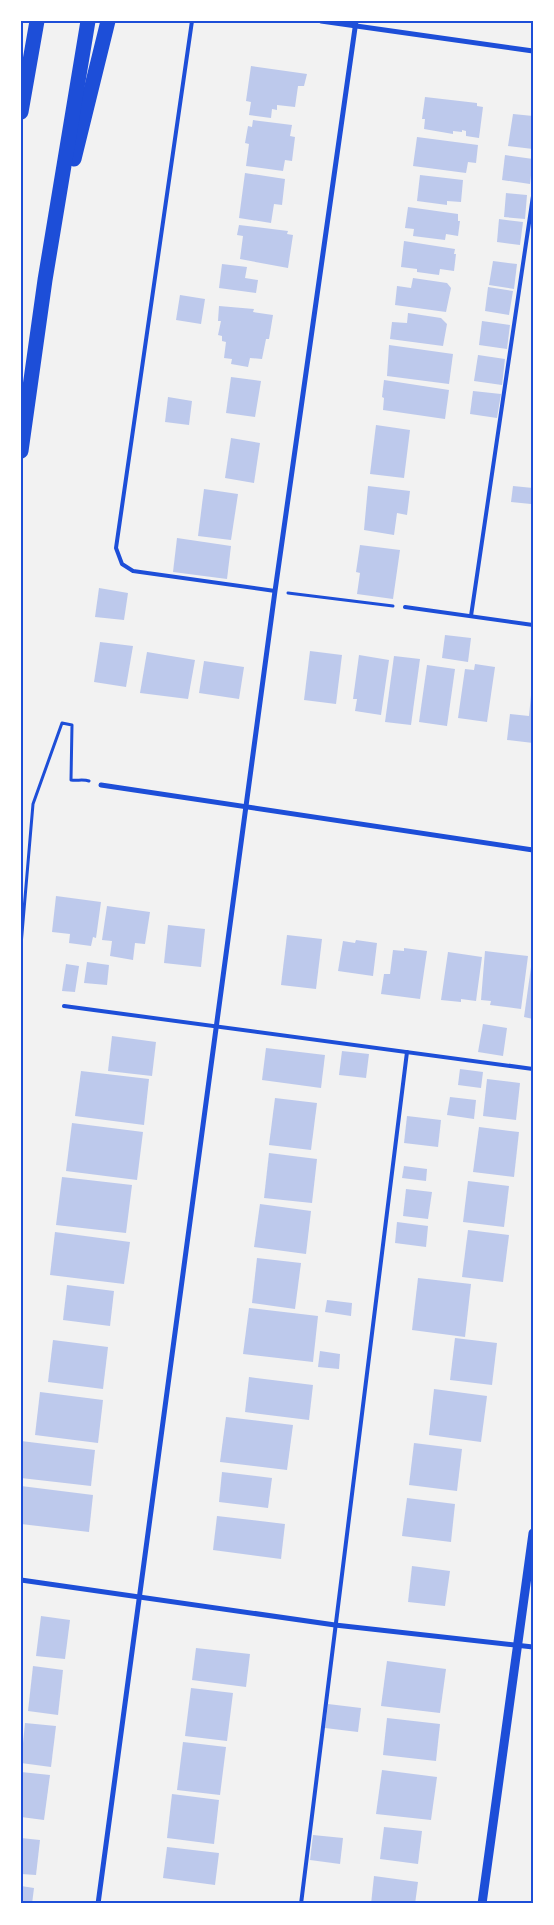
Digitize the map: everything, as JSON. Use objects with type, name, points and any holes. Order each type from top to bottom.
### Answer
[{"type":"highway","points":[[21,112],[37,21]]},
{"type":"highway","points":[[21,451],[45,280],[88,21]]},
{"type":"highway","points":[[45,280],[108,21]]},
{"type":"street","points":[[321,21],[356,24],[533,51]]},
{"type":"street","points":[[98,1904],[275,591],[356,24]]},
{"type":"street","points":[[101,785],[533,850]]},
{"type":"street","points":[[482,1904],[516,1645],[533,1533]]},
{"type":"street","points":[[21,1580],[335,1625],[533,1647]]},
{"type":"lane","points":[[192,21],[116,548],[122,564],[141,573],[275,591]]},
{"type":"lane","points":[[472,616],[533,196]]},
{"type":"lane","points":[[405,607],[533,625]]},
{"type":"lane","points":[[64,1006],[533,1070]]},
{"type":"lane","points":[[301,1904],[407,1052]]},
{"type":"path","points":[[275,591],[405,607]]},
{"type":"path","points":[[21,945],[34,804],[62,723],[72,725],[71,780]]},
{"type":"building","points":[[251,66],[307,74],[304,86],[298,86],[295,107],[277,105],[277,110],[272,109],[271,118],[249,115],[251,102],[246,101]]},
{"type":"building","points":[[425,97],[477,103],[477,106],[483,107],[479,138],[466,136],[466,131],[462,130],[462,132],[453,131],[453,134],[424,129],[425,119],[422,119]]},
{"type":"building","points":[[513,114],[533,116],[533,149],[508,146]]},
{"type":"building","points":[[253,120],[292,125],[290,136],[295,137],[292,161],[285,160],[283,171],[246,166],[249,144],[245,143],[248,126],[252,127]]},
{"type":"building","points":[[417,137],[478,145],[476,163],[468,162],[466,173],[413,166]]},
{"type":"building","points":[[505,155],[533,159],[530,184],[502,180]]},
{"type":"building","points":[[245,173],[285,179],[282,205],[274,204],[271,223],[239,218]]},
{"type":"building","points":[[420,175],[463,180],[461,202],[447,201],[447,205],[417,201]]},
{"type":"building","points":[[506,193],[527,195],[525,219],[504,217]]},
{"type":"building","points":[[408,207],[458,214],[458,221],[460,221],[458,236],[446,234],[445,240],[413,236],[414,229],[405,228]]},
{"type":"building","points":[[499,219],[523,222],[520,245],[497,242]]},
{"type":"building","points":[[239,225],[288,231],[287,234],[293,235],[288,268],[240,259],[243,236],[237,235]]},
{"type":"building","points":[[404,241],[455,249],[454,271],[440,269],[439,275],[417,272],[417,269],[401,267]]},
{"type":"building","points":[[493,261],[517,264],[514,289],[489,285]]},
{"type":"building","points":[[222,264],[247,267],[245,278],[258,280],[256,293],[219,288]]},
{"type":"building","points":[[413,278],[447,283],[451,288],[446,312],[395,305],[397,286],[411,288]]},
{"type":"building","points":[[488,287],[513,291],[509,315],[485,311]]},
{"type":"building","points":[[180,295],[205,299],[201,324],[176,320]]},
{"type":"building","points":[[219,306],[254,309],[253,312],[273,315],[269,339],[266,339],[262,359],[250,358],[248,367],[231,364],[232,359],[224,358],[226,342],[222,341],[222,336],[218,335],[221,321],[218,321]]},
{"type":"building","points":[[408,313],[441,318],[447,324],[443,346],[390,339],[392,322],[407,323]]},
{"type":"building","points":[[482,321],[510,325],[507,349],[479,345]]},
{"type":"building","points":[[389,345],[453,354],[449,384],[387,376]]},
{"type":"building","points":[[478,355],[505,359],[502,385],[474,381]]},
{"type":"building","points":[[231,377],[261,381],[255,417],[226,413]]},
{"type":"building","points":[[384,380],[449,390],[445,419],[383,410]]},
{"type":"building","points":[[473,391],[501,394],[497,418],[470,414]]},
{"type":"building","points":[[168,397],[192,401],[189,425],[165,422]]},
{"type":"building","points":[[376,425],[410,430],[404,478],[370,474]]},
{"type":"building","points":[[231,438],[260,443],[254,483],[225,478]]},
{"type":"building","points":[[368,486],[410,491],[407,515],[397,513],[394,535],[364,530]]},
{"type":"building","points":[[513,486],[533,488],[531,504],[511,502]]},
{"type":"building","points":[[204,489],[238,494],[231,540],[198,536]]},
{"type":"building","points":[[177,538],[231,546],[227,579],[173,572]]},
{"type":"building","points":[[360,545],[400,550],[393,599],[357,594],[360,573],[356,572]]},
{"type":"building","points":[[99,588],[128,593],[124,620],[95,617]]},
{"type":"building","points":[[445,635],[471,638],[468,662],[442,658]]},
{"type":"building","points":[[100,642],[133,646],[126,687],[94,682]]},
{"type":"building","points":[[310,651],[342,655],[336,704],[304,700]]},
{"type":"building","points":[[147,652],[195,660],[188,699],[140,693]]},
{"type":"building","points":[[359,655],[389,660],[381,715],[355,711],[357,699],[353,699]]},
{"type":"building","points":[[394,656],[420,659],[411,725],[385,722]]},
{"type":"building","points":[[204,661],[244,667],[239,699],[199,693]]},
{"type":"building","points":[[475,664],[495,667],[487,722],[458,718],[465,669],[474,670]]},
{"type":"building","points":[[427,665],[455,669],[447,726],[419,722]]},
{"type":"building","points":[[531,695],[533,695],[533,743],[507,740],[510,714],[529,716]]},
{"type":"building","points":[[56,896],[101,902],[96,938],[93,937],[91,946],[69,943],[70,934],[52,932]]},
{"type":"building","points":[[107,906],[150,912],[145,944],[135,943],[133,960],[110,956],[112,941],[102,940]]},
{"type":"building","points":[[168,925],[205,929],[201,967],[164,963]]},
{"type":"building","points":[[287,935],[322,939],[316,989],[281,985]]},
{"type":"building","points":[[356,940],[377,943],[373,976],[338,971],[343,941],[355,943]]},
{"type":"building","points":[[404,948],[427,951],[420,999],[381,994],[384,974],[390,974],[393,950],[404,951]]},
{"type":"building","points":[[485,951],[528,956],[521,1009],[490,1005],[491,1001],[481,1000]]},
{"type":"building","points":[[448,952],[482,957],[476,1001],[461,999],[461,1002],[441,1000]]},
{"type":"building","points":[[533,960],[533,1019],[524,1017]]},
{"type":"building","points":[[87,962],[109,965],[107,985],[84,983]]},
{"type":"building","points":[[66,964],[79,966],[75,992],[62,991]]},
{"type":"building","points":[[483,1024],[507,1028],[503,1056],[478,1052]]},
{"type":"building","points":[[112,1036],[156,1042],[152,1076],[108,1071]]},
{"type":"building","points":[[266,1048],[325,1055],[321,1088],[262,1080]]},
{"type":"building","points":[[342,1051],[369,1054],[366,1078],[339,1075]]},
{"type":"building","points":[[460,1069],[483,1072],[481,1088],[458,1085]]},
{"type":"building","points":[[81,1071],[149,1079],[144,1125],[75,1116]]},
{"type":"building","points":[[487,1079],[520,1083],[516,1120],[483,1116]]},
{"type":"building","points":[[450,1097],[476,1100],[474,1119],[447,1115]]},
{"type":"building","points":[[275,1098],[317,1103],[311,1150],[269,1145]]},
{"type":"building","points":[[407,1116],[441,1120],[438,1147],[404,1143]]},
{"type":"building","points":[[72,1123],[143,1132],[137,1180],[66,1171]]},
{"type":"building","points":[[479,1127],[519,1132],[514,1177],[473,1172]]},
{"type":"building","points":[[269,1153],[317,1159],[312,1203],[264,1198]]},
{"type":"building","points":[[404,1166],[427,1169],[426,1181],[402,1178]]},
{"type":"building","points":[[62,1177],[132,1185],[126,1233],[56,1225]]},
{"type":"building","points":[[468,1181],[509,1186],[504,1227],[463,1222]]},
{"type":"building","points":[[406,1189],[432,1192],[428,1219],[403,1216]]},
{"type":"building","points":[[260,1204],[311,1211],[306,1254],[254,1247]]},
{"type":"building","points":[[397,1222],[428,1226],[426,1247],[395,1243]]},
{"type":"building","points":[[468,1230],[509,1235],[503,1282],[462,1277]]},
{"type":"building","points":[[55,1232],[130,1242],[124,1284],[50,1275]]},
{"type":"building","points":[[257,1258],[301,1263],[295,1309],[252,1303]]},
{"type":"building","points":[[418,1278],[471,1284],[465,1337],[412,1330]]},
{"type":"building","points":[[67,1285],[114,1291],[110,1326],[63,1320]]},
{"type":"building","points":[[327,1300],[352,1303],[351,1316],[325,1312]]},
{"type":"building","points":[[249,1308],[318,1316],[313,1362],[243,1354]]},
{"type":"building","points":[[455,1338],[497,1343],[492,1385],[450,1380]]},
{"type":"building","points":[[53,1340],[108,1347],[103,1389],[48,1382]]},
{"type":"building","points":[[320,1351],[340,1354],[339,1369],[318,1367]]},
{"type":"building","points":[[249,1377],[313,1385],[309,1420],[245,1412]]},
{"type":"building","points":[[434,1389],[487,1396],[481,1442],[429,1435]]},
{"type":"building","points":[[40,1392],[103,1400],[98,1443],[35,1435]]},
{"type":"building","points":[[226,1417],[293,1425],[287,1470],[220,1462]]},
{"type":"building","points":[[21,1441],[95,1450],[91,1486],[21,1478]]},
{"type":"building","points":[[414,1443],[462,1449],[457,1491],[409,1485]]},
{"type":"building","points":[[222,1472],[272,1478],[268,1508],[219,1502]]},
{"type":"building","points":[[21,1486],[93,1495],[89,1532],[21,1524]]},
{"type":"building","points":[[407,1498],[455,1504],[451,1542],[402,1536]]},
{"type":"building","points":[[217,1516],[285,1524],[281,1559],[213,1550]]},
{"type":"building","points":[[412,1566],[450,1571],[445,1606],[408,1602]]},
{"type":"building","points":[[41,1616],[70,1620],[65,1659],[36,1656]]},
{"type":"building","points":[[196,1648],[250,1654],[246,1687],[192,1680]]},
{"type":"building","points":[[387,1661],[446,1669],[440,1713],[381,1706]]},
{"type":"building","points":[[33,1666],[63,1670],[58,1715],[28,1711]]},
{"type":"building","points":[[191,1688],[233,1693],[227,1741],[185,1736]]},
{"type":"building","points":[[328,1704],[361,1708],[358,1732],[325,1728]]},
{"type":"building","points":[[387,1718],[440,1724],[436,1761],[383,1755]]},
{"type":"building","points":[[25,1723],[56,1726],[51,1767],[21,1763]]},
{"type":"building","points":[[183,1742],[226,1747],[220,1795],[177,1790]]},
{"type":"building","points":[[382,1770],[437,1777],[431,1820],[376,1814]]},
{"type":"building","points":[[21,1772],[50,1775],[44,1820],[21,1817]]},
{"type":"building","points":[[172,1794],[219,1800],[214,1844],[167,1838]]},
{"type":"building","points":[[384,1827],[422,1831],[418,1864],[380,1859]]},
{"type":"building","points":[[313,1835],[343,1838],[340,1864],[310,1860]]},
{"type":"building","points":[[21,1838],[40,1840],[36,1875],[21,1874]]},
{"type":"building","points":[[167,1847],[219,1853],[215,1885],[163,1878]]},
{"type":"building","points":[[374,1876],[418,1882],[415,1904],[371,1904]]},
{"type":"building","points":[[21,1886],[34,1888],[32,1904],[21,1904]]}]
